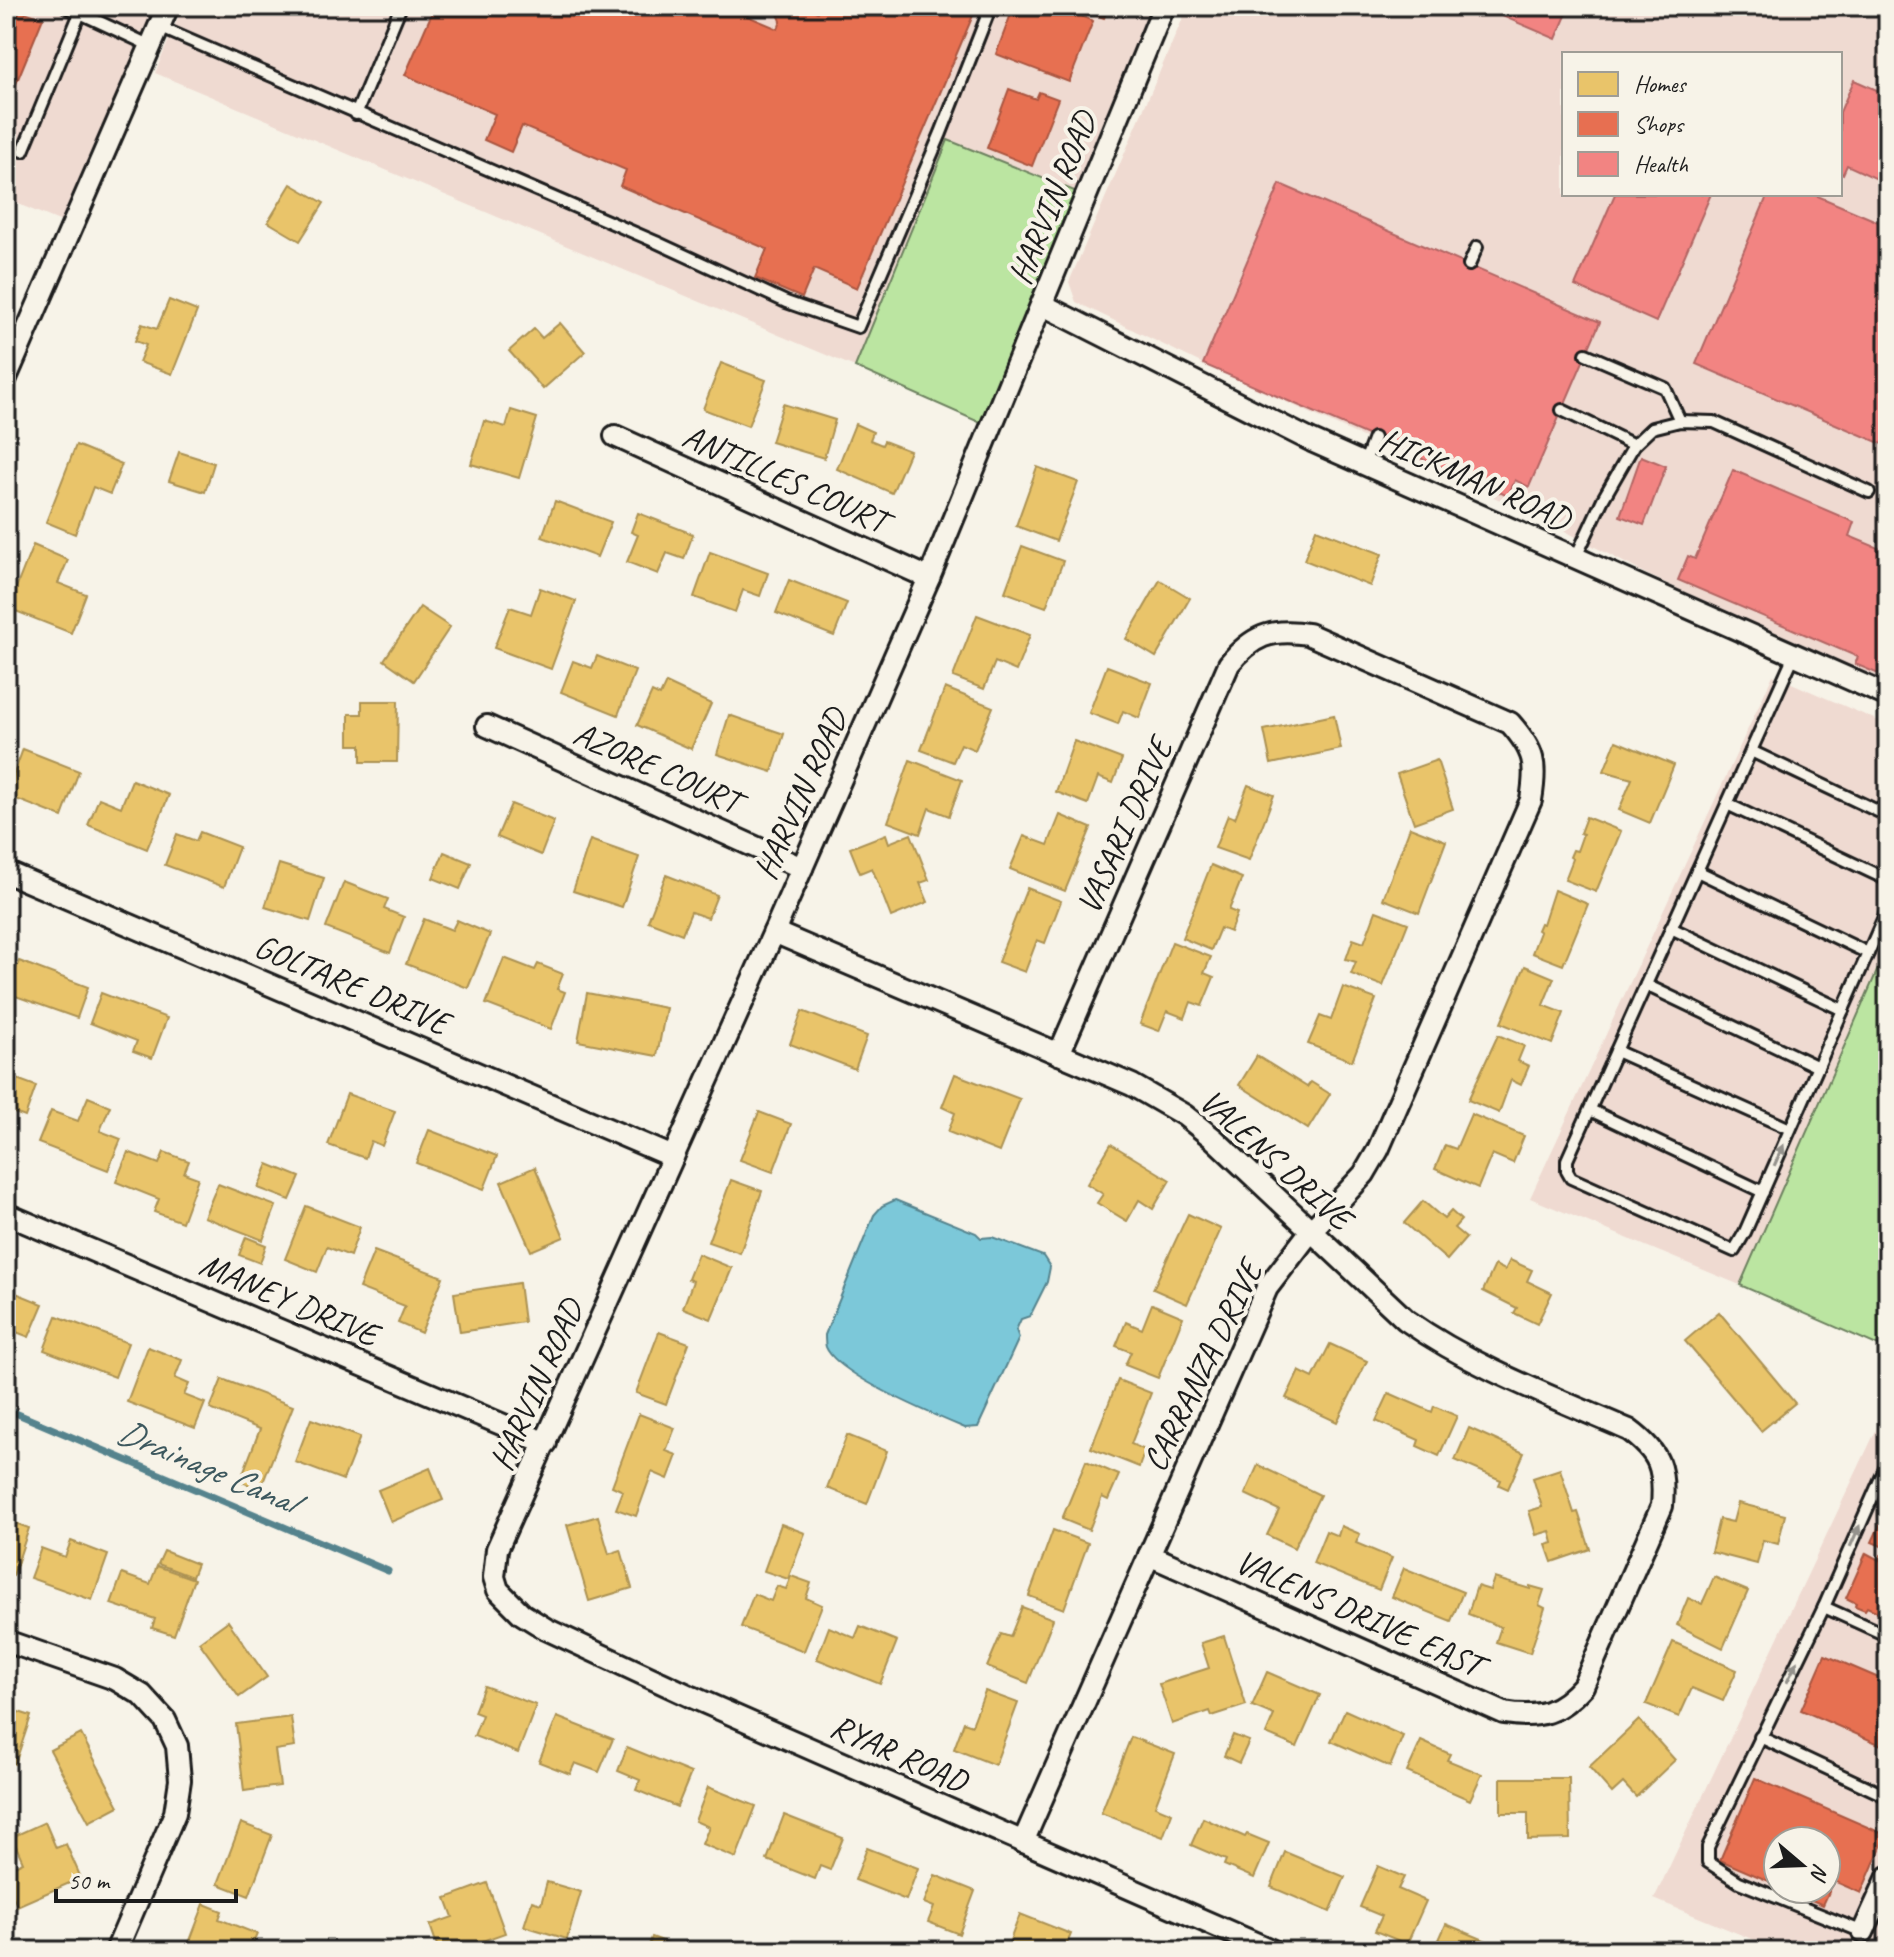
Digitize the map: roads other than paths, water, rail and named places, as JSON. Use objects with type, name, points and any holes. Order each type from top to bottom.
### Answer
[{"type":"street","points":[[8,370],[168,6]]},
{"type":"street","name":"HARVIN ROAD","points":[[506,1600],[498,1590],[494,1577],[497,1549],[929,578],[1164,6]]},
{"type":"street","name":"HICKMAN ROAD","points":[[1043,305],[1364,464],[1888,696]]},
{"type":"street","name":"ANTILLES COURT","points":[[615,436],[929,578]]},
{"type":"street","name":"CARRANZA DRIVE","points":[[1023,1842],[1267,1288],[1310,1232],[1364,1174],[1378,1150],[1531,800],[1534,759],[1526,741],[1510,723],[1308,634],[1285,630],[1262,636]]},
{"type":"street","name":"VASARI DRIVE","points":[[1059,1054],[1229,664],[1245,645],[1262,636]]},
{"type":"street","name":"AZORE COURT","points":[[487,726],[802,868]]},
{"type":"street","name":"GOLTARE DRIVE","points":[[6,872],[673,1157]]},
{"type":"street","name":"VALENS DRIVE","points":[[774,932],[1132,1085],[1184,1115],[1214,1139],[1406,1320],[1472,1361],[1629,1430],[1648,1444],[1659,1461],[1664,1482],[1662,1506],[1583,1686],[1567,1704],[1546,1713]]},
{"type":"street","name":"MANEY DRIVE","points":[[6,1214],[546,1443]]},
{"type":"street","name":"VALENS DRIVE EAST","points":[[1149,1555],[1504,1713],[1529,1717],[1546,1713]]},
{"type":"street","name":"RYAR ROAD","points":[[506,1600],[522,1614],[572,1641],[692,1697],[1273,1951]]},
{"type":"street","points":[[6,1641],[115,1679],[142,1695],[165,1720],[177,1746],[180,1780],[175,1813],[116,1951]]},
{"type":"street","points":[[1863,1932],[1888,1877]]},
{"type":"lane","points":[[65,6],[356,114],[656,242],[786,302],[858,327],[941,133],[991,6]]},
{"type":"lane","points":[[356,114],[401,6]]},
{"type":"lane","points":[[23,151],[80,13]]},
{"type":"lane","points":[[1469,265],[1477,247]]},
{"type":"lane","points":[[1586,354],[1665,388],[1680,421]]},
{"type":"lane","points":[[1562,410],[1634,445]]},
{"type":"lane","points":[[1575,559],[1603,499],[1634,445],[1652,428],[1680,421],[1714,422],[1869,492]]},
{"type":"lane","points":[[1364,464],[1374,438]]},
{"type":"lane","points":[[1795,653],[1567,1160],[1571,1178],[1734,1251],[1888,908]]},
{"type":"lane","points":[[1751,751],[1888,816]]},
{"type":"lane","points":[[1727,804],[1888,880]]},
{"type":"lane","points":[[1697,871],[1868,953]]},
{"type":"lane","points":[[1671,928],[1843,1010]]},
{"type":"lane","points":[[1646,985],[1818,1067]]},
{"type":"lane","points":[[1616,1051],[1790,1129]]},
{"type":"lane","points":[[1590,1110],[1763,1192]]},
{"type":"lane","points":[[1863,1932],[1739,1882],[1708,1862],[1708,1847],[1824,1607],[1888,1462]]},
{"type":"lane","points":[[1824,1607],[1888,1636]]},
{"type":"lane","points":[[1760,1737],[1888,1797]]},
{"type":"water","points":[[895,1200],[976,1233],[981,1238],[992,1237],[1043,1256],[1050,1267],[1047,1282],[1030,1316],[1021,1319],[1016,1330],[1019,1338],[978,1427],[965,1428],[889,1394],[848,1370],[826,1347],[825,1335],[874,1215],[882,1206]]},
{"type":"waterway","name":"Drainage Canal","points":[[6,1409],[388,1571]]}]
